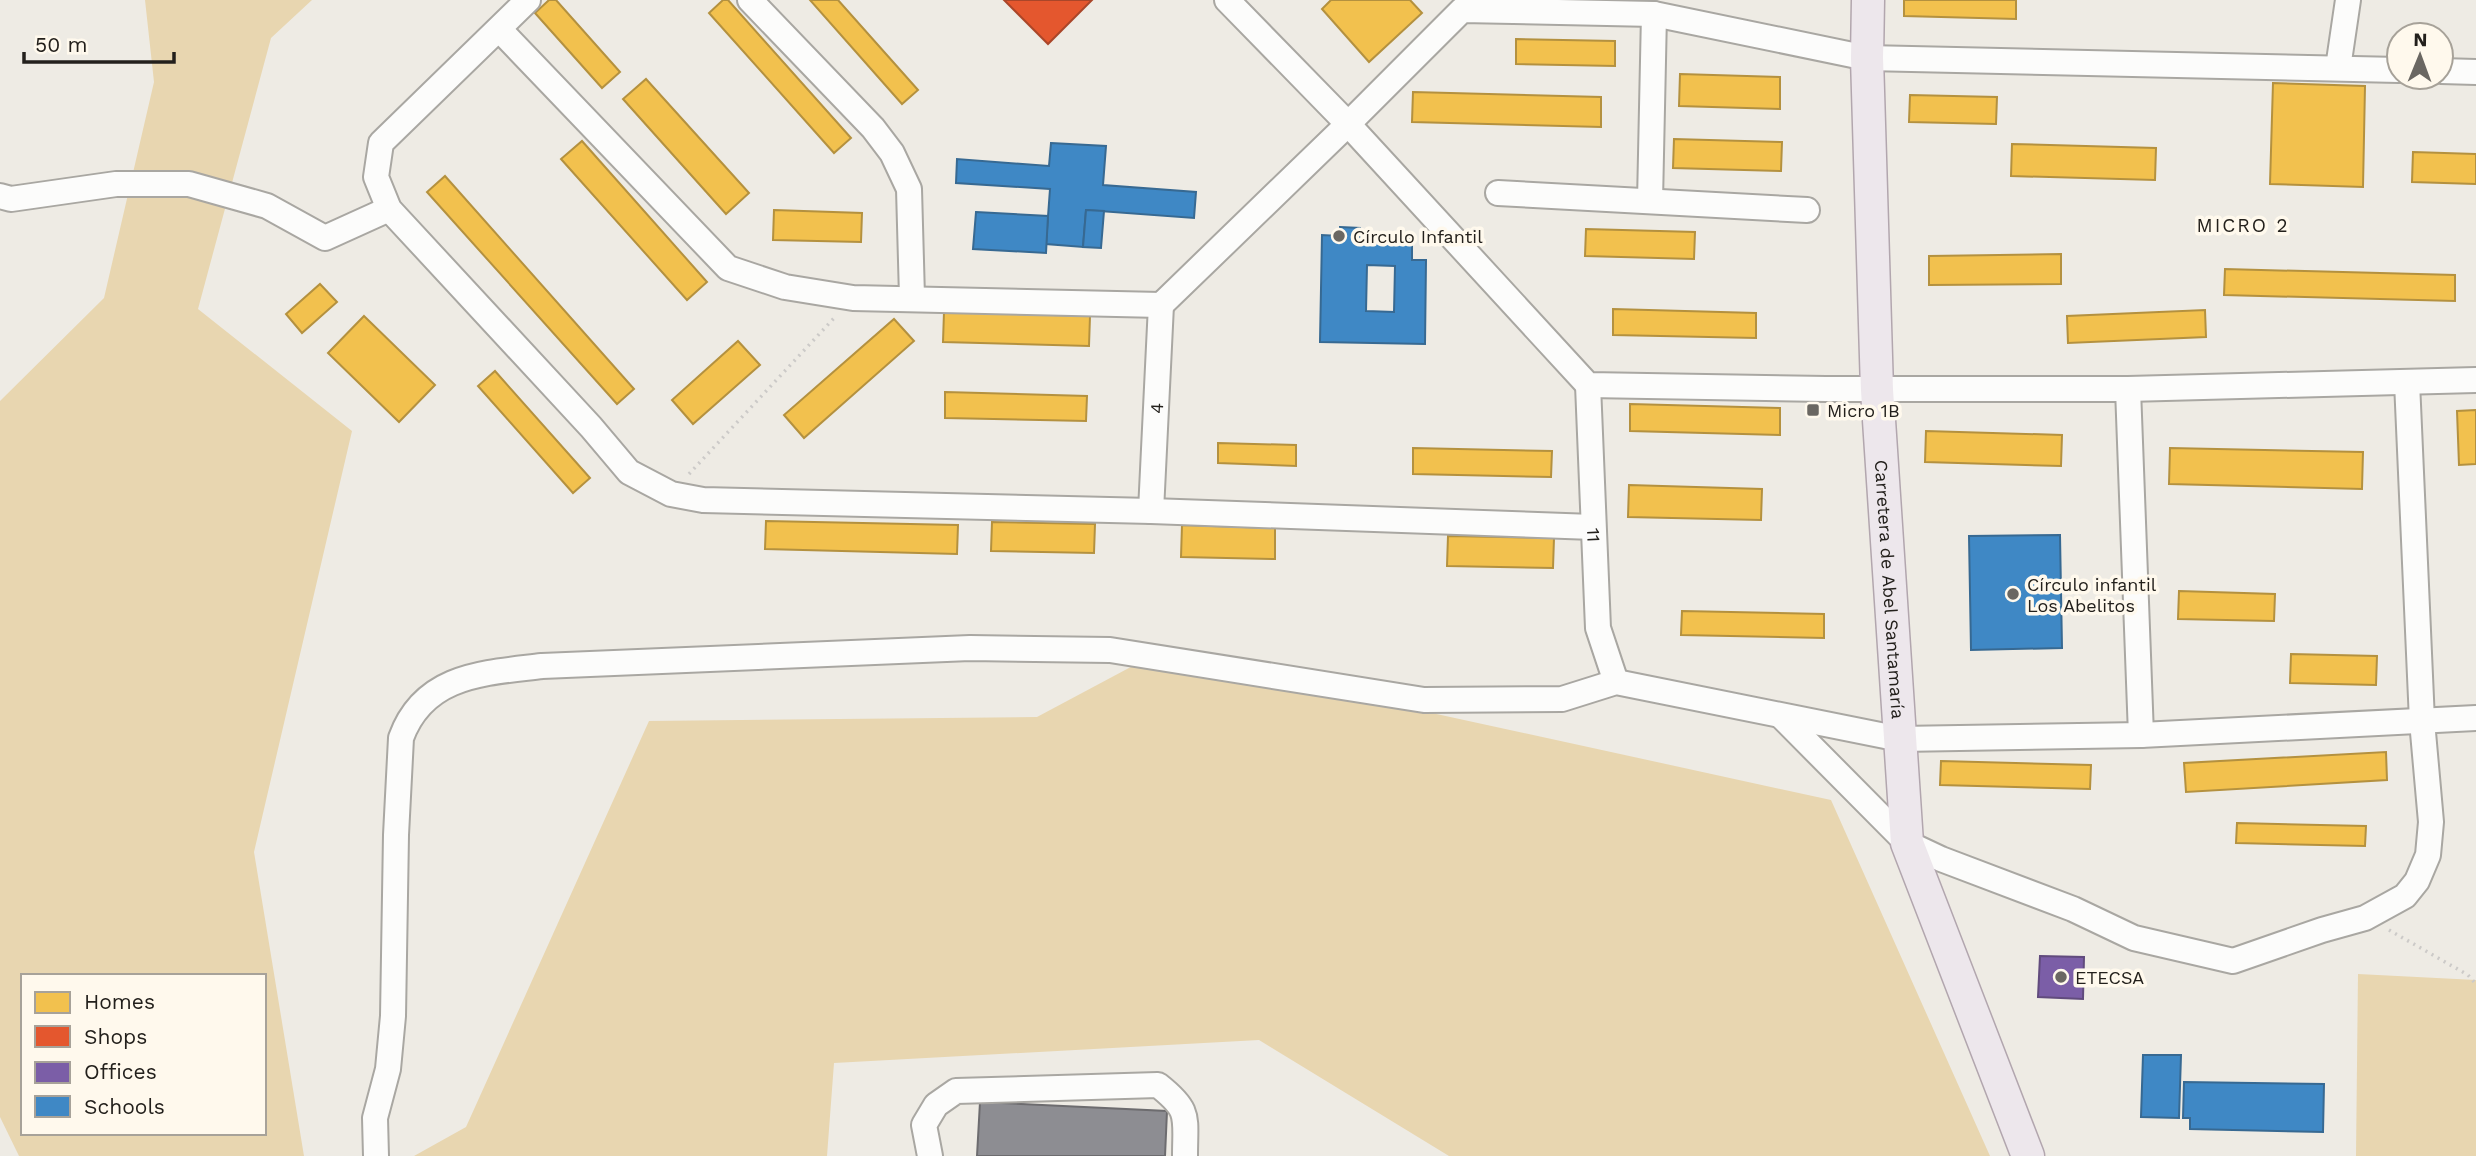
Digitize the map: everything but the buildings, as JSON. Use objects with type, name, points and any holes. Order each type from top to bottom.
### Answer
[{"type":"main road","name":"Carretera de Abel Santamaría","points":[[1868,0],[1867,58],[1877,390],[1907,843],[2028,1156]]},
{"type":"street","points":[[528,0],[381,143],[376,177],[389,209],[591,426],[629,472],[671,494],[703,499],[1593,527]]},
{"type":"street","points":[[750,0],[873,128],[892,153],[909,189],[912,298]]},
{"type":"street","points":[[1227,0],[1348,124],[1588,385],[1877,390],[2128,389],[2476,380]]},
{"type":"street","points":[[2338,68],[2348,0]]},
{"type":"street","points":[[499,29],[728,268],[785,287],[853,298],[1161,305],[1348,124],[1458,5],[1654,14],[1867,58],[2385,70]]},
{"type":"street","points":[[1650,201],[1654,14]]},
{"type":"street","points":[[2455,71],[2476,72]]},
{"type":"street","points":[[0,196],[11,199],[116,184],[189,184],[267,206],[325,238],[389,209]]},
{"type":"street","points":[[1498,193],[1807,210]]},
{"type":"street","name":"4","points":[[1151,511],[1161,305]]},
{"type":"street","points":[[1781,716],[1907,843],[1941,859],[2073,909],[2134,937],[2233,961],[2365,918],[2404,896],[2417,881],[2428,855],[2431,822],[2422,721],[2407,382]]},
{"type":"street","name":"11","points":[[1588,385],[1598,628],[1616,682]]},
{"type":"street","points":[[2128,389],[2141,735]]},
{"type":"street","points":[[376,1156],[375,1118],[388,1069],[393,1016],[396,835],[401,738],[406,724],[434,694],[474,674],[542,666],[970,648],[1110,650],[1424,700],[1562,699],[1616,682],[1900,739],[2141,735],[2476,718]]},
{"type":"street","points":[[930,1156],[924,1125],[936,1105],[956,1091],[1158,1085],[1177,1100],[1185,1116],[1185,1156]]},
{"type":"path","points":[[671,494],[853,298]]},
{"type":"path","points":[[2365,918],[2428,951],[2468,975],[2476,984]]},
{"type":"shaded area","points":[[145,0],[312,0],[271,38],[198,309],[352,431],[254,852],[304,1156],[19,1156],[0,1117],[0,401],[104,298],[154,82]]},
{"type":"shaded area","points":[[1157,653],[1831,800],[1990,1156],[1449,1156],[1259,1040],[834,1063],[827,1156],[414,1156],[466,1127],[649,721],[1037,717]]},
{"type":"shaded area","points":[[2358,974],[2476,980],[2476,1156],[2356,1156]]},
{"type":"place","name":"Círculo Infantil","points":[[1339,236]]},
{"type":"place","name":"Micro 1B","points":[[1813,410]]},
{"type":"place","name":"Círculo infantil Los Abelitos","points":[[2013,594]]},
{"type":"place","name":"ETECSA","points":[[2061,977]]},
{"type":"district","name":"MICRO 2","points":[[2243,225]]}]
